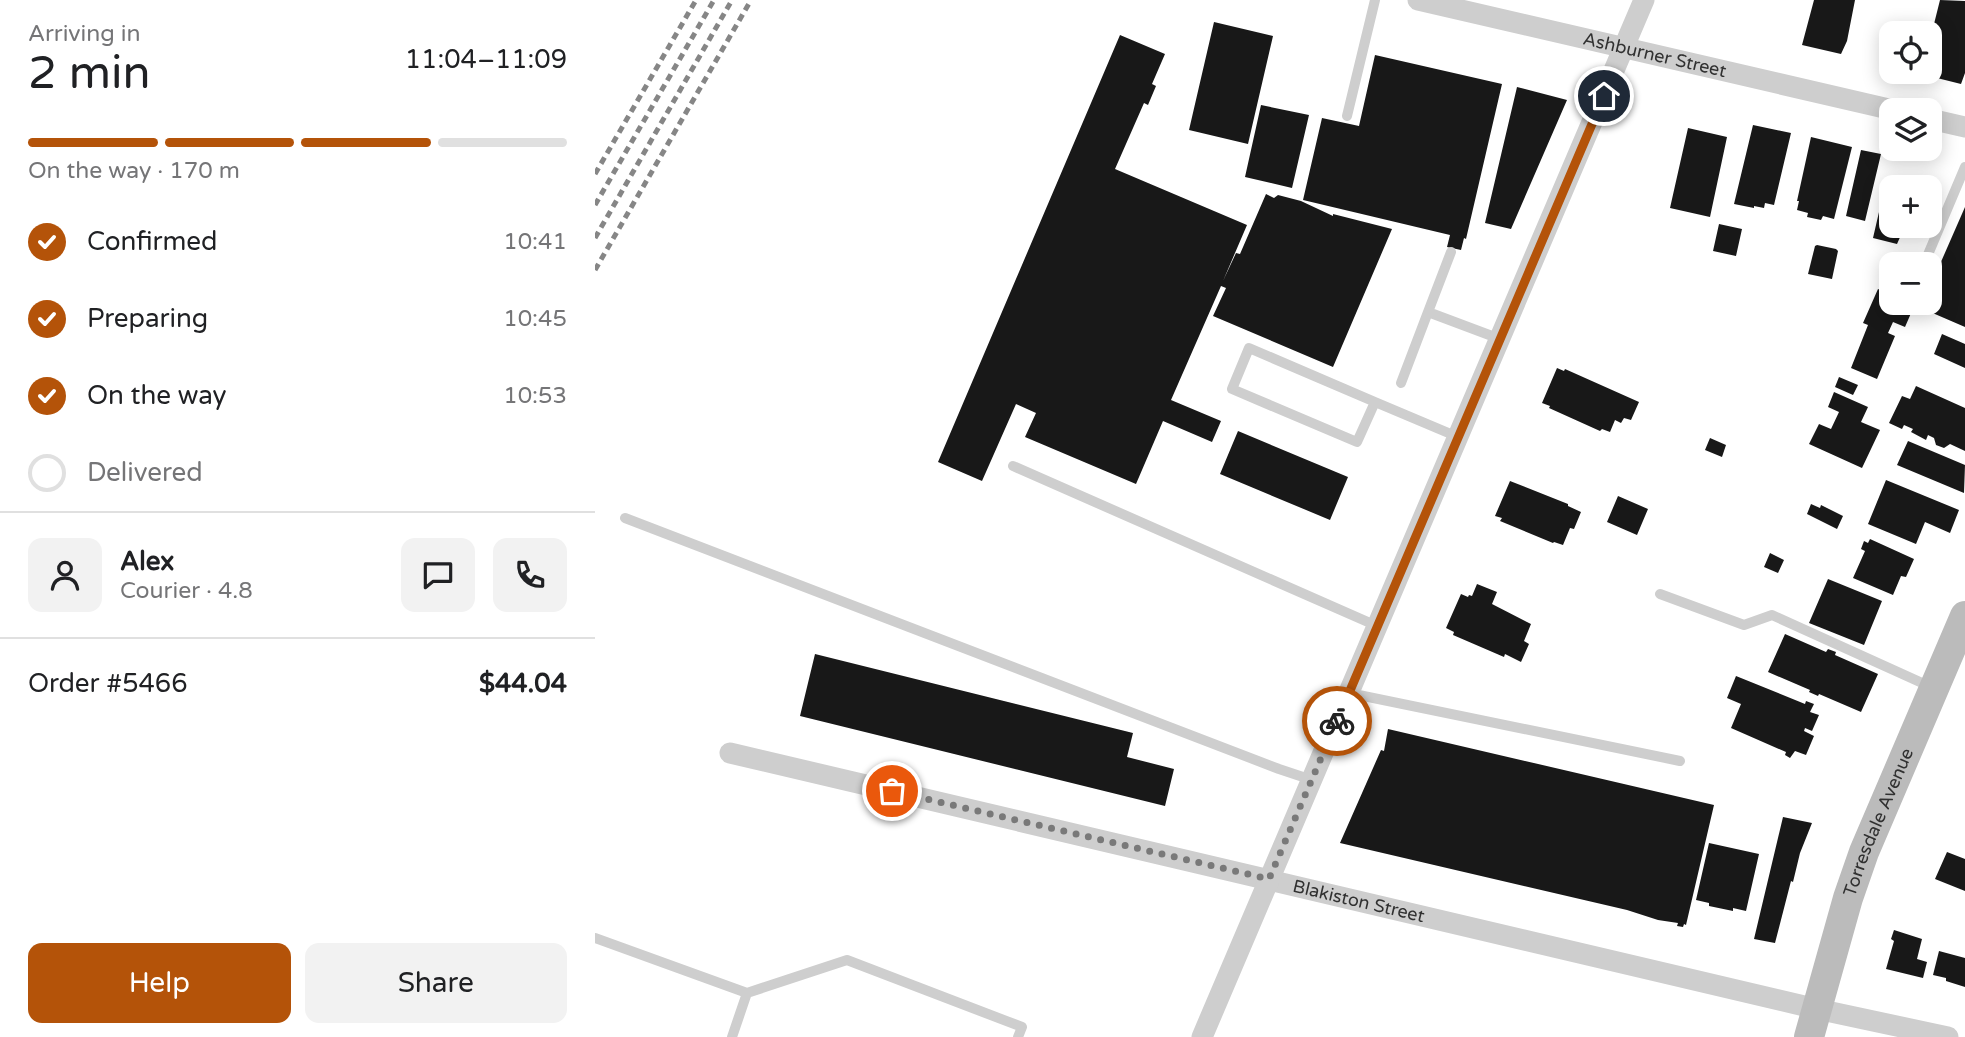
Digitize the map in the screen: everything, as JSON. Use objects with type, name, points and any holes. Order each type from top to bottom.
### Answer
[{"type":"street","name":"Ashburner Street","points":[[1418,0],[1879,107]]},
{"type":"street","points":[[1202,1037],[1644,0]]},
{"type":"street","points":[[1942,122],[1965,127]]},
{"type":"street","name":"Torresdale Avenue","points":[[1813,1023],[1848,898],[1864,852],[1965,616]]},
{"type":"street","name":"Blakiston Street","points":[[730,753],[1269,879],[1813,1023],[1948,1037]]},
{"type":"lane","points":[[1347,116],[1375,0]]},
{"type":"lane","points":[[1929,252],[1965,167]]},
{"type":"lane","points":[[1401,383],[1451,252]]},
{"type":"lane","points":[[1428,312],[1500,339]]},
{"type":"lane","points":[[1375,402],[1357,442],[1232,389],[1249,348],[1375,402],[1458,438]]},
{"type":"lane","points":[[1013,466],[1377,626]]},
{"type":"lane","points":[[625,518],[1312,780]]},
{"type":"lane","points":[[1660,594],[1744,625],[1772,615],[1934,688]]},
{"type":"lane","points":[[1349,693],[1680,761]]},
{"type":"lane","points":[[595,938],[747,993],[847,960],[1022,1027],[1018,1037]]},
{"type":"lane","points":[[731,1037],[747,993]]},
{"type":"building","points":[[1814,0],[1855,0],[1847,41],[1841,54],[1802,45]]},
{"type":"building","points":[[1940,0],[1965,1],[1965,73],[1961,84],[1942,79],[1942,21],[1935,21]]},
{"type":"building","points":[[1214,22],[1273,36],[1248,144],[1189,130]]},
{"type":"building","points":[[1120,35],[1165,54],[1152,84],[1156,86],[1148,105],[1144,103],[1115,169],[1247,225],[1223,281],[1236,253],[1240,254],[1266,194],[1274,198],[1278,195],[1301,201],[1333,216],[1392,229],[1333,367],[1213,316],[1226,288],[1221,286],[1171,400],[1221,421],[1212,442],[1163,421],[1136,484],[1025,437],[1036,413],[1016,404],[982,481],[938,462]]},
{"type":"building","points":[[1375,55],[1502,84],[1466,239],[1464,238],[1461,250],[1447,247],[1450,235],[1303,200],[1322,118],[1359,126]]},
{"type":"building","points":[[1517,87],[1567,100],[1511,229],[1485,223]]},
{"type":"building","points":[[1261,105],[1309,115],[1292,188],[1245,177]]},
{"type":"building","points":[[1753,125],[1791,133],[1774,205],[1765,203],[1764,208],[1734,204]]},
{"type":"building","points":[[1688,128],[1727,137],[1710,217],[1670,208]]},
{"type":"building","points":[[1811,137],[1852,147],[1834,219],[1823,216],[1821,220],[1807,217],[1808,213],[1797,210]]},
{"type":"building","points":[[1861,150],[1879,154],[1865,221],[1846,216]]},
{"type":"building","points":[[1965,207],[1965,327],[1937,315],[1942,315],[1942,260]]},
{"type":"building","points":[[1879,212],[1879,238],[1900,238],[1897,244],[1873,238]]},
{"type":"building","points":[[1719,224],[1742,229],[1736,256],[1713,251]]},
{"type":"building","points":[[1817,245],[1838,251],[1832,279],[1808,274]]},
{"type":"building","points":[[1878,289],[1879,315],[1910,315],[1905,327],[1893,322],[1888,333],[1895,336],[1877,379],[1851,368],[1868,325],[1863,323]]},
{"type":"building","points":[[1942,334],[1965,344],[1965,368],[1934,354]]},
{"type":"building","points":[[1557,368],[1564,371],[1565,369],[1639,402],[1631,420],[1624,418],[1621,423],[1615,420],[1610,432],[1602,429],[1600,431],[1549,408],[1550,406],[1542,403]]},
{"type":"building","points":[[1839,377],[1858,385],[1853,395],[1835,387]]},
{"type":"building","points":[[1916,386],[1965,408],[1965,451],[1950,444],[1944,448],[1936,445],[1934,438],[1928,435],[1926,440],[1911,432],[1913,429],[1904,425],[1902,429],[1889,423],[1902,396],[1910,399]]},
{"type":"building","points":[[1834,392],[1868,407],[1861,422],[1880,430],[1862,468],[1809,444],[1819,424],[1831,429],[1839,412],[1828,407]]},
{"type":"building","points":[[1238,431],[1348,477],[1330,520],[1220,474]]},
{"type":"building","points":[[1710,438],[1726,445],[1722,457],[1705,450]]},
{"type":"building","points":[[1908,441],[1965,465],[1964,493],[1897,465]]},
{"type":"building","points":[[1886,480],[1959,510],[1950,533],[1925,522],[1916,544],[1868,524]]},
{"type":"building","points":[[1510,481],[1568,504],[1581,512],[1563,545],[1500,521],[1502,518],[1495,516]]},
{"type":"building","points":[[1618,496],[1648,509],[1637,535],[1607,522]]},
{"type":"building","points":[[1811,504],[1820,508],[1821,505],[1843,516],[1837,529],[1807,514]]},
{"type":"building","points":[[1870,539],[1914,559],[1906,577],[1901,576],[1893,595],[1853,578],[1865,551],[1861,549],[1864,541],[1868,543]]},
{"type":"building","points":[[1770,553],[1784,560],[1778,573],[1764,567]]},
{"type":"building","points":[[1828,579],[1882,601],[1864,645],[1809,623]]},
{"type":"building","points":[[1477,584],[1497,592],[1492,604],[1531,624],[1524,641],[1529,644],[1521,662],[1453,635],[1454,632],[1446,628],[1461,594],[1472,596]]},
{"type":"building","points":[[1785,634],[1826,652],[1828,649],[1836,652],[1835,655],[1878,674],[1861,712],[1819,694],[1818,696],[1768,672]]},
{"type":"building","points":[[815,654],[1133,733],[1127,757],[1174,769],[1165,806],[800,716]]},
{"type":"building","points":[[1736,676],[1805,704],[1806,701],[1814,704],[1810,712],[1819,715],[1812,731],[1805,728],[1804,731],[1814,736],[1806,755],[1795,751],[1790,758],[1785,755],[1786,752],[1731,728],[1741,704],[1727,698]]},
{"type":"building","points":[[1388,729],[1714,805],[1686,925],[1677,926],[1678,923],[1627,910],[1340,843],[1381,750],[1384,751]]},
{"type":"building","points":[[1783,817],[1812,823],[1800,853],[1793,882],[1791,881],[1775,943],[1754,939]]},
{"type":"building","points":[[1709,843],[1759,854],[1746,911],[1709,906],[1709,903],[1696,900]]},
{"type":"building","points":[[1947,852],[1965,859],[1965,891],[1935,879]]},
{"type":"building","points":[[1894,930],[1922,939],[1917,959],[1927,962],[1923,978],[1886,969],[1894,941],[1891,939]]},
{"type":"building","points":[[1939,951],[1965,958],[1965,987],[1933,975]]},
{"type":"railway","points":[[595,174],[696,0]]},
{"type":"railway","points":[[595,205],[714,0]]},
{"type":"railway","points":[[595,238],[732,0]]},
{"type":"railway","points":[[595,270],[751,0]]},
{"type":"way so far","points":[[892,791],[1269,879],[1337,721]]},
{"type":"route","points":[[1337,721],[1604,96]]}]
